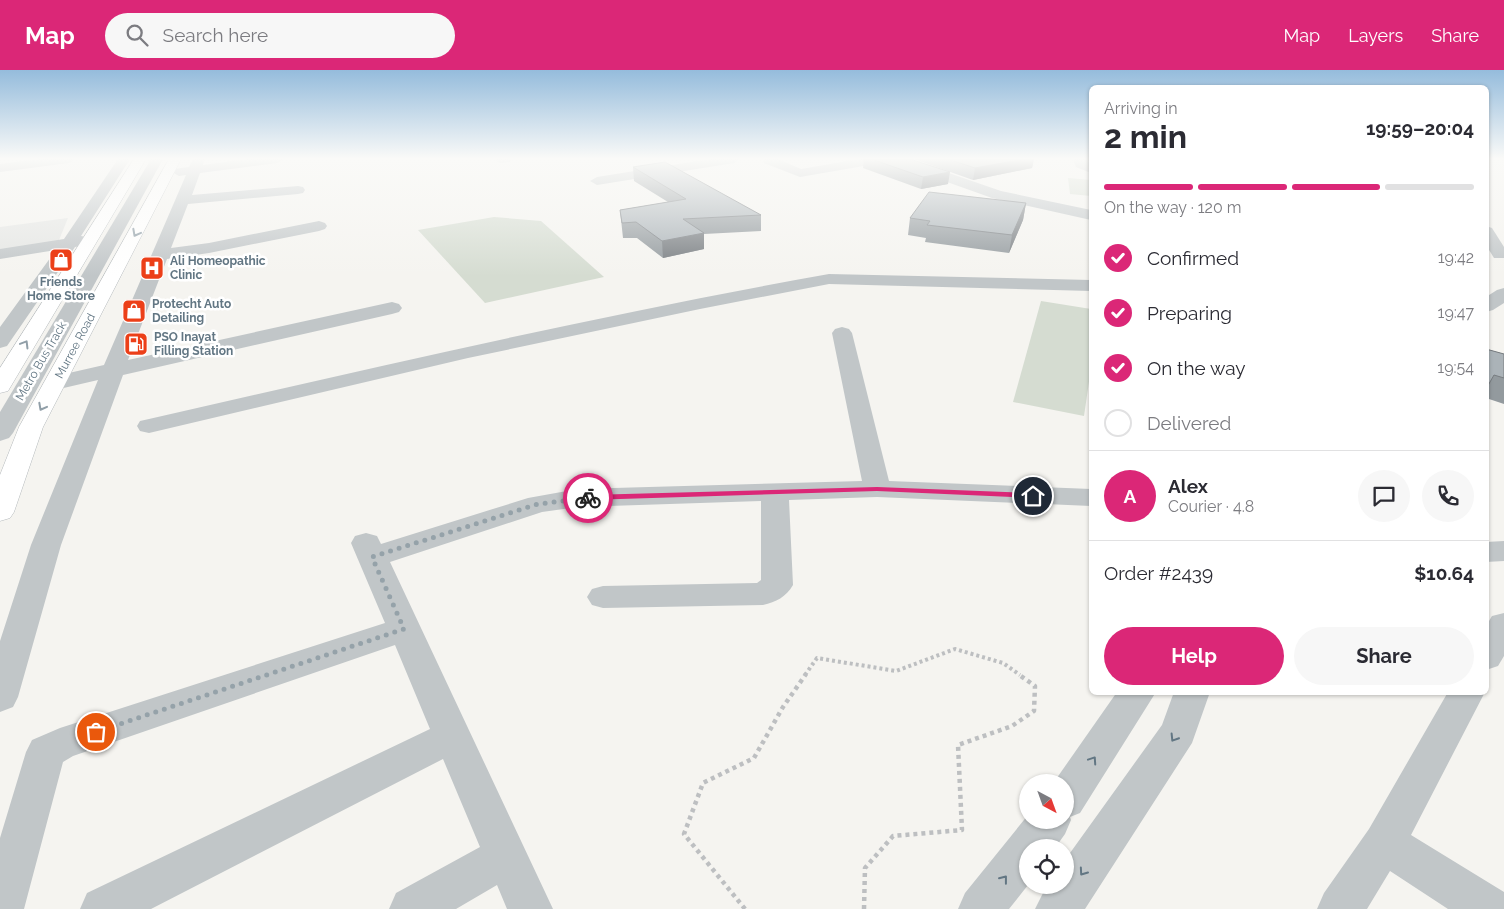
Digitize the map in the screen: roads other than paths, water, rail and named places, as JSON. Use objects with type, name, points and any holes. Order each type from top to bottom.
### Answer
[{"type":"main road","points":[[0,386],[115,198]]},
{"type":"main road","name":"Murree Road","points":[[0,512],[31,427],[160,198]]},
{"type":"main road","points":[[0,479],[31,427]]},
{"type":"street","points":[[0,342],[98,198]]},
{"type":"street","name":"Metro Bus Track","points":[[0,433],[156,198]]},
{"type":"street","points":[[0,697],[46,545],[112,371],[180,204],[180,198]]},
{"type":"street","points":[[180,204],[204,209],[271,198]]},
{"type":"street","points":[[1011,198],[1089,216]]},
{"type":"street","points":[[160,254],[209,248],[319,226]]},
{"type":"street","points":[[1489,230],[1504,232]]},
{"type":"street","points":[[1489,236],[1497,253]]},
{"type":"street","points":[[0,254],[88,240]]},
{"type":"street","points":[[149,426],[478,350],[700,303],[829,279],[1089,286]]},
{"type":"street","points":[[1489,304],[1504,294]]},
{"type":"street","points":[[55,383],[392,308]]},
{"type":"street","points":[[1489,312],[1504,316]]},
{"type":"street","points":[[842,333],[877,489]]},
{"type":"street","points":[[530,909],[369,550],[538,504],[578,498],[877,489],[1089,498]]},
{"type":"street","points":[[603,597],[763,594],[777,585],[775,492]]},
{"type":"street","points":[[1489,552],[1504,551]]},
{"type":"street","points":[[1489,653],[1504,626]]},
{"type":"street","points":[[1,909],[46,752],[60,744],[404,629]]},
{"type":"street","points":[[1074,787],[1136,695]]},
{"type":"street","points":[[1058,909],[1178,732],[1191,695]]},
{"type":"street","points":[[1340,909],[1384,843],[1465,695]]},
{"type":"street","points":[[103,909],[453,736]]},
{"type":"street","points":[[1035,839],[1043,829]]},
{"type":"street","points":[[1384,843],[1489,909]]},
{"type":"street","points":[[412,909],[506,856]]},
{"type":"street","points":[[981,909],[1019,860]]},
{"type":"place","name":"Friends Home Store","points":[[61,260]]},
{"type":"place","name":"Ali Homeopathic Clinic","points":[[152,268]]},
{"type":"place","name":"Protecht Auto Detailing","points":[[134,311]]},
{"type":"place","name":"PSO Inayat Filling Station","points":[[136,344]]}]
